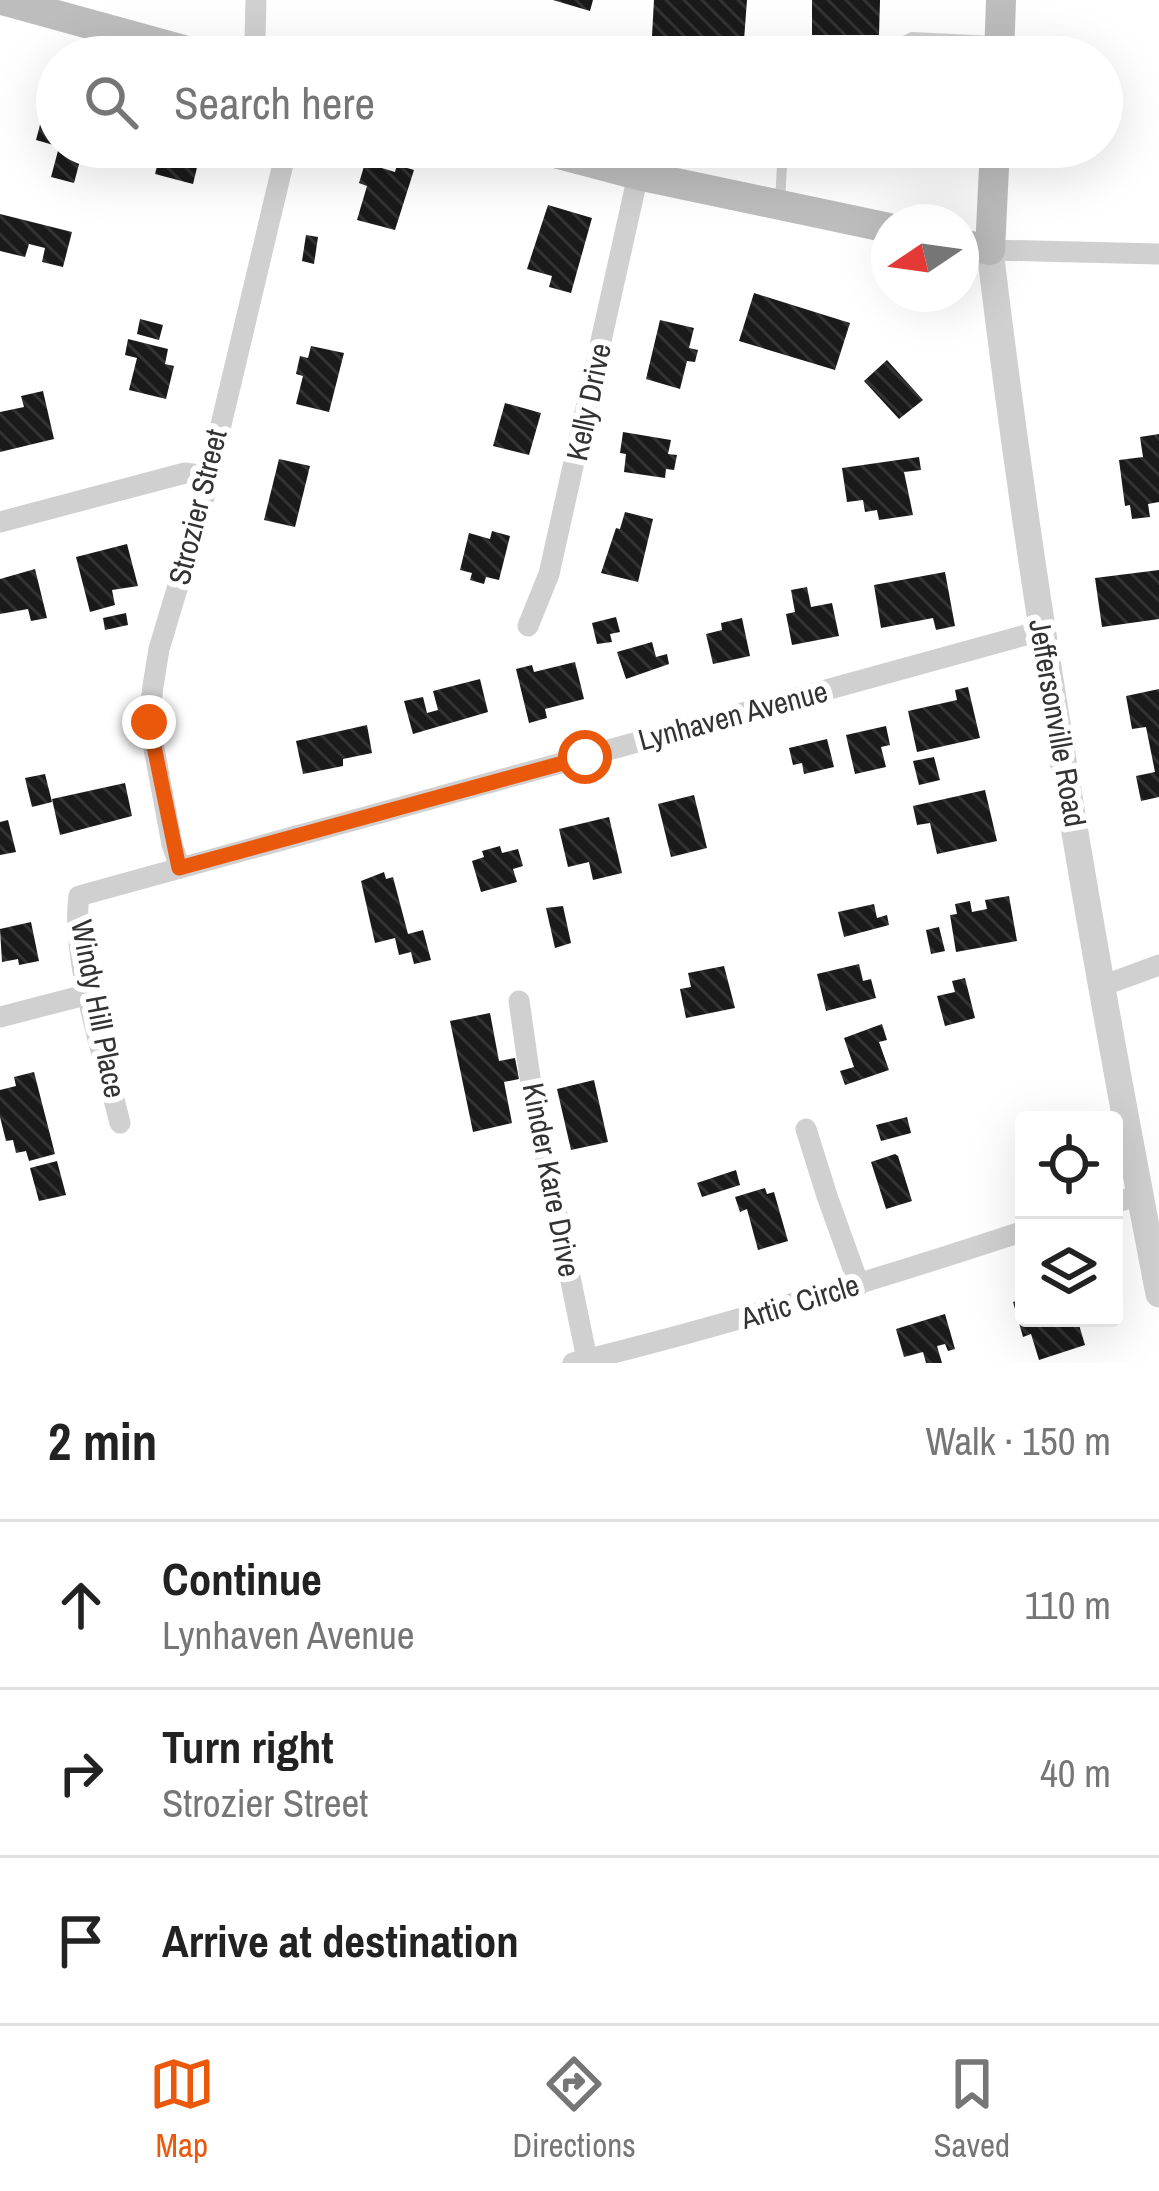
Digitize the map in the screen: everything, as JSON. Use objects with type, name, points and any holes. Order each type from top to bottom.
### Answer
[{"type":"main road","points":[[2,0],[76,10],[150,36]]},
{"type":"main road","points":[[1000,36],[1001,0]]},
{"type":"main road","points":[[612,168],[871,224]]},
{"type":"main road","name":"Jeffersonville Road","points":[[979,226],[990,168]]},
{"type":"street","points":[[255,36],[256,0]]},
{"type":"street","name":"Strozier Street","points":[[179,868],[149,722],[159,649],[195,531],[282,168]]},
{"type":"street","name":"Kelly Drive","points":[[528,626],[549,574],[638,175]]},
{"type":"street","points":[[979,247],[1159,254]]},
{"type":"street","name":"Jeffersonville Road","points":[[979,267],[1012,432],[1040,632],[1102,986],[1127,1199],[1159,1294]]},
{"type":"street","points":[[0,522],[185,473],[206,476]]},
{"type":"street","name":"Lynhaven Avenue","points":[[79,896],[1040,632]]},
{"type":"street","name":"Windy Hill Place","points":[[79,896],[75,921],[120,1123]]},
{"type":"street","points":[[1102,986],[1159,965]]},
{"type":"street","points":[[0,1017],[89,994]]},
{"type":"street","name":"Kinder Kare Drive","points":[[519,1000],[580,1361]]},
{"type":"street","points":[[806,1129],[859,1285]]},
{"type":"street","name":"Artic Circle","points":[[580,1361],[689,1335],[1015,1234]]},
{"type":"lane","points":[[780,205],[782,168]]},
{"type":"building","points":[[553,0],[593,0],[590,11]]},
{"type":"building","points":[[654,0],[747,0],[744,36],[652,36]]},
{"type":"building","points":[[812,0],[880,0],[879,35],[812,35]]},
{"type":"building","points":[[53,168],[78,168],[74,183],[51,177]]},
{"type":"building","points":[[157,168],[197,168],[193,184],[155,174]]},
{"type":"building","points":[[364,168],[414,170],[395,230],[357,220],[367,186],[359,183]]},
{"type":"building","points":[[548,205],[592,218],[571,293],[549,287],[552,276],[527,269]]},
{"type":"building","points":[[0,214],[72,232],[63,267],[42,262],[45,248],[29,244],[25,257],[0,251]]},
{"type":"building","points":[[306,235],[318,237],[314,264],[302,261]]},
{"type":"building","points":[[754,293],[850,323],[835,370],[739,341]]},
{"type":"building","points":[[140,319],[163,325],[159,340],[137,334]]},
{"type":"building","points":[[660,320],[694,328],[689,348],[698,350],[695,362],[687,361],[680,389],[646,379]]},
{"type":"building","points":[[128,339],[168,349],[165,364],[174,366],[166,399],[129,390],[137,358],[125,355]]},
{"type":"building","points":[[311,346],[344,353],[329,412],[296,404],[303,376],[296,374],[300,356],[308,358]]},
{"type":"building","points":[[887,360],[923,400],[899,419],[864,381]]},
{"type":"building","points":[[43,391],[54,439],[0,452],[0,412],[24,407],[21,396]]},
{"type":"building","points":[[505,403],[541,413],[529,455],[493,446]]},
{"type":"building","points":[[623,432],[671,440],[668,454],[677,455],[674,470],[666,469],[665,478],[624,472]]},
{"type":"building","points":[[1159,434],[1159,502],[1148,504],[1150,517],[1132,519],[1130,505],[1125,506],[1119,460],[1143,457],[1140,437]]},
{"type":"building","points":[[919,457],[921,470],[904,472],[913,515],[879,520],[877,510],[865,512],[863,500],[847,502],[842,468]]},
{"type":"building","points":[[279,459],[310,466],[295,527],[264,520]]},
{"type":"building","points":[[625,512],[653,519],[638,582],[601,573]]},
{"type":"building","points":[[492,531],[510,536],[499,580],[486,577],[484,584],[470,580],[472,573],[460,570],[469,533],[490,539]]},
{"type":"building","points":[[127,544],[138,586],[112,590],[115,605],[90,612],[76,557]]},
{"type":"building","points":[[35,569],[47,618],[31,621],[28,609],[0,614],[0,579]]},
{"type":"building","points":[[1159,570],[1159,619],[1102,627],[1095,578]]},
{"type":"building","points":[[945,572],[955,626],[936,630],[933,618],[881,628],[874,585]]},
{"type":"building","points":[[807,587],[811,607],[832,603],[839,636],[792,645],[786,614],[795,612],[791,590]]},
{"type":"building","points":[[126,613],[128,625],[105,630],[103,618]]},
{"type":"building","points":[[616,617],[620,632],[610,634],[612,642],[597,644],[592,623]]},
{"type":"building","points":[[742,618],[750,656],[713,664],[706,634],[722,630],[721,623]]},
{"type":"building","points":[[652,642],[656,657],[667,654],[669,664],[626,679],[617,652]]},
{"type":"building","points":[[575,662],[584,699],[545,709],[547,718],[529,723],[516,669],[532,665],[534,672]]},
{"type":"building","points":[[480,679],[488,712],[413,734],[404,701],[423,697],[427,713],[438,710],[433,691]]},
{"type":"building","points":[[968,687],[980,738],[917,752],[908,711],[957,700],[955,690]]},
{"type":"building","points":[[1159,689],[1159,797],[1141,801],[1136,776],[1155,772],[1146,727],[1132,729],[1126,696]]},
{"type":"building","points":[[367,725],[372,753],[343,759],[343,766],[303,774],[296,741]]},
{"type":"building","points":[[886,726],[890,745],[881,747],[886,767],[855,774],[846,735]]},
{"type":"building","points":[[827,739],[834,767],[804,774],[802,763],[793,765],[789,748]]},
{"type":"building","points":[[934,757],[940,780],[919,785],[913,761]]},
{"type":"building","points":[[45,774],[52,802],[32,807],[25,778]]},
{"type":"building","points":[[125,783],[132,816],[60,835],[52,799]]},
{"type":"building","points":[[985,790],[997,841],[937,854],[930,823],[917,825],[913,806]]},
{"type":"building","points":[[694,795],[707,848],[671,857],[658,804]]},
{"type":"building","points":[[609,817],[622,873],[593,880],[589,862],[568,867],[559,829]]},
{"type":"building","points":[[8,820],[16,852],[0,855],[0,822]]},
{"type":"building","points":[[500,846],[502,853],[518,849],[523,866],[513,869],[517,882],[481,892],[472,861],[484,857],[482,851]]},
{"type":"building","points":[[384,872],[386,879],[393,877],[408,934],[423,930],[431,960],[414,964],[411,952],[399,955],[395,938],[375,943],[361,881]]},
{"type":"building","points":[[1009,896],[1017,941],[956,952],[950,915],[957,914],[955,904],[970,901],[972,912],[987,909],[985,900]]},
{"type":"building","points":[[874,904],[877,918],[887,915],[889,925],[844,937],[838,912]]},
{"type":"building","points":[[563,906],[571,943],[555,948],[546,908]]},
{"type":"building","points":[[31,922],[39,961],[2,962],[0,929]]},
{"type":"building","points":[[939,927],[945,951],[931,954],[926,930]]},
{"type":"building","points":[[859,964],[863,981],[871,979],[876,998],[826,1011],[817,974]]},
{"type":"building","points":[[724,966],[735,1008],[686,1018],[680,989],[691,987],[688,973]]},
{"type":"building","points":[[965,978],[975,1018],[945,1026],[937,996],[955,992],[952,981]]},
{"type":"building","points":[[490,1013],[499,1061],[515,1058],[519,1079],[504,1082],[512,1123],[473,1132],[450,1021]]},
{"type":"building","points":[[882,1024],[887,1040],[879,1042],[889,1070],[845,1085],[840,1071],[854,1067],[844,1038]]},
{"type":"building","points":[[34,1072],[55,1154],[29,1161],[26,1151],[16,1153],[13,1140],[6,1141],[0,1090],[16,1086],[14,1077]]},
{"type":"building","points":[[594,1080],[608,1142],[571,1150],[557,1089]]},
{"type":"building","points":[[907,1117],[911,1133],[881,1141],[876,1125]]},
{"type":"building","points":[[895,1154],[912,1201],[886,1209],[871,1162]]},
{"type":"building","points":[[57,1161],[66,1195],[39,1201],[30,1168]]},
{"type":"building","points":[[736,1170],[740,1185],[702,1197],[697,1183]]},
{"type":"building","points":[[765,1188],[767,1194],[774,1192],[788,1241],[758,1250],[747,1209],[740,1212],[735,1197]]},
{"type":"building","points":[[945,1314],[955,1349],[937,1346],[942,1363],[926,1363],[923,1352],[904,1357],[896,1329]]},
{"type":"building","points":[[1020,1327],[1080,1327],[1085,1345],[1039,1360],[1031,1334],[1023,1337]]},
{"type":"route","points":[[149,722],[179,868],[585,757]]}]
